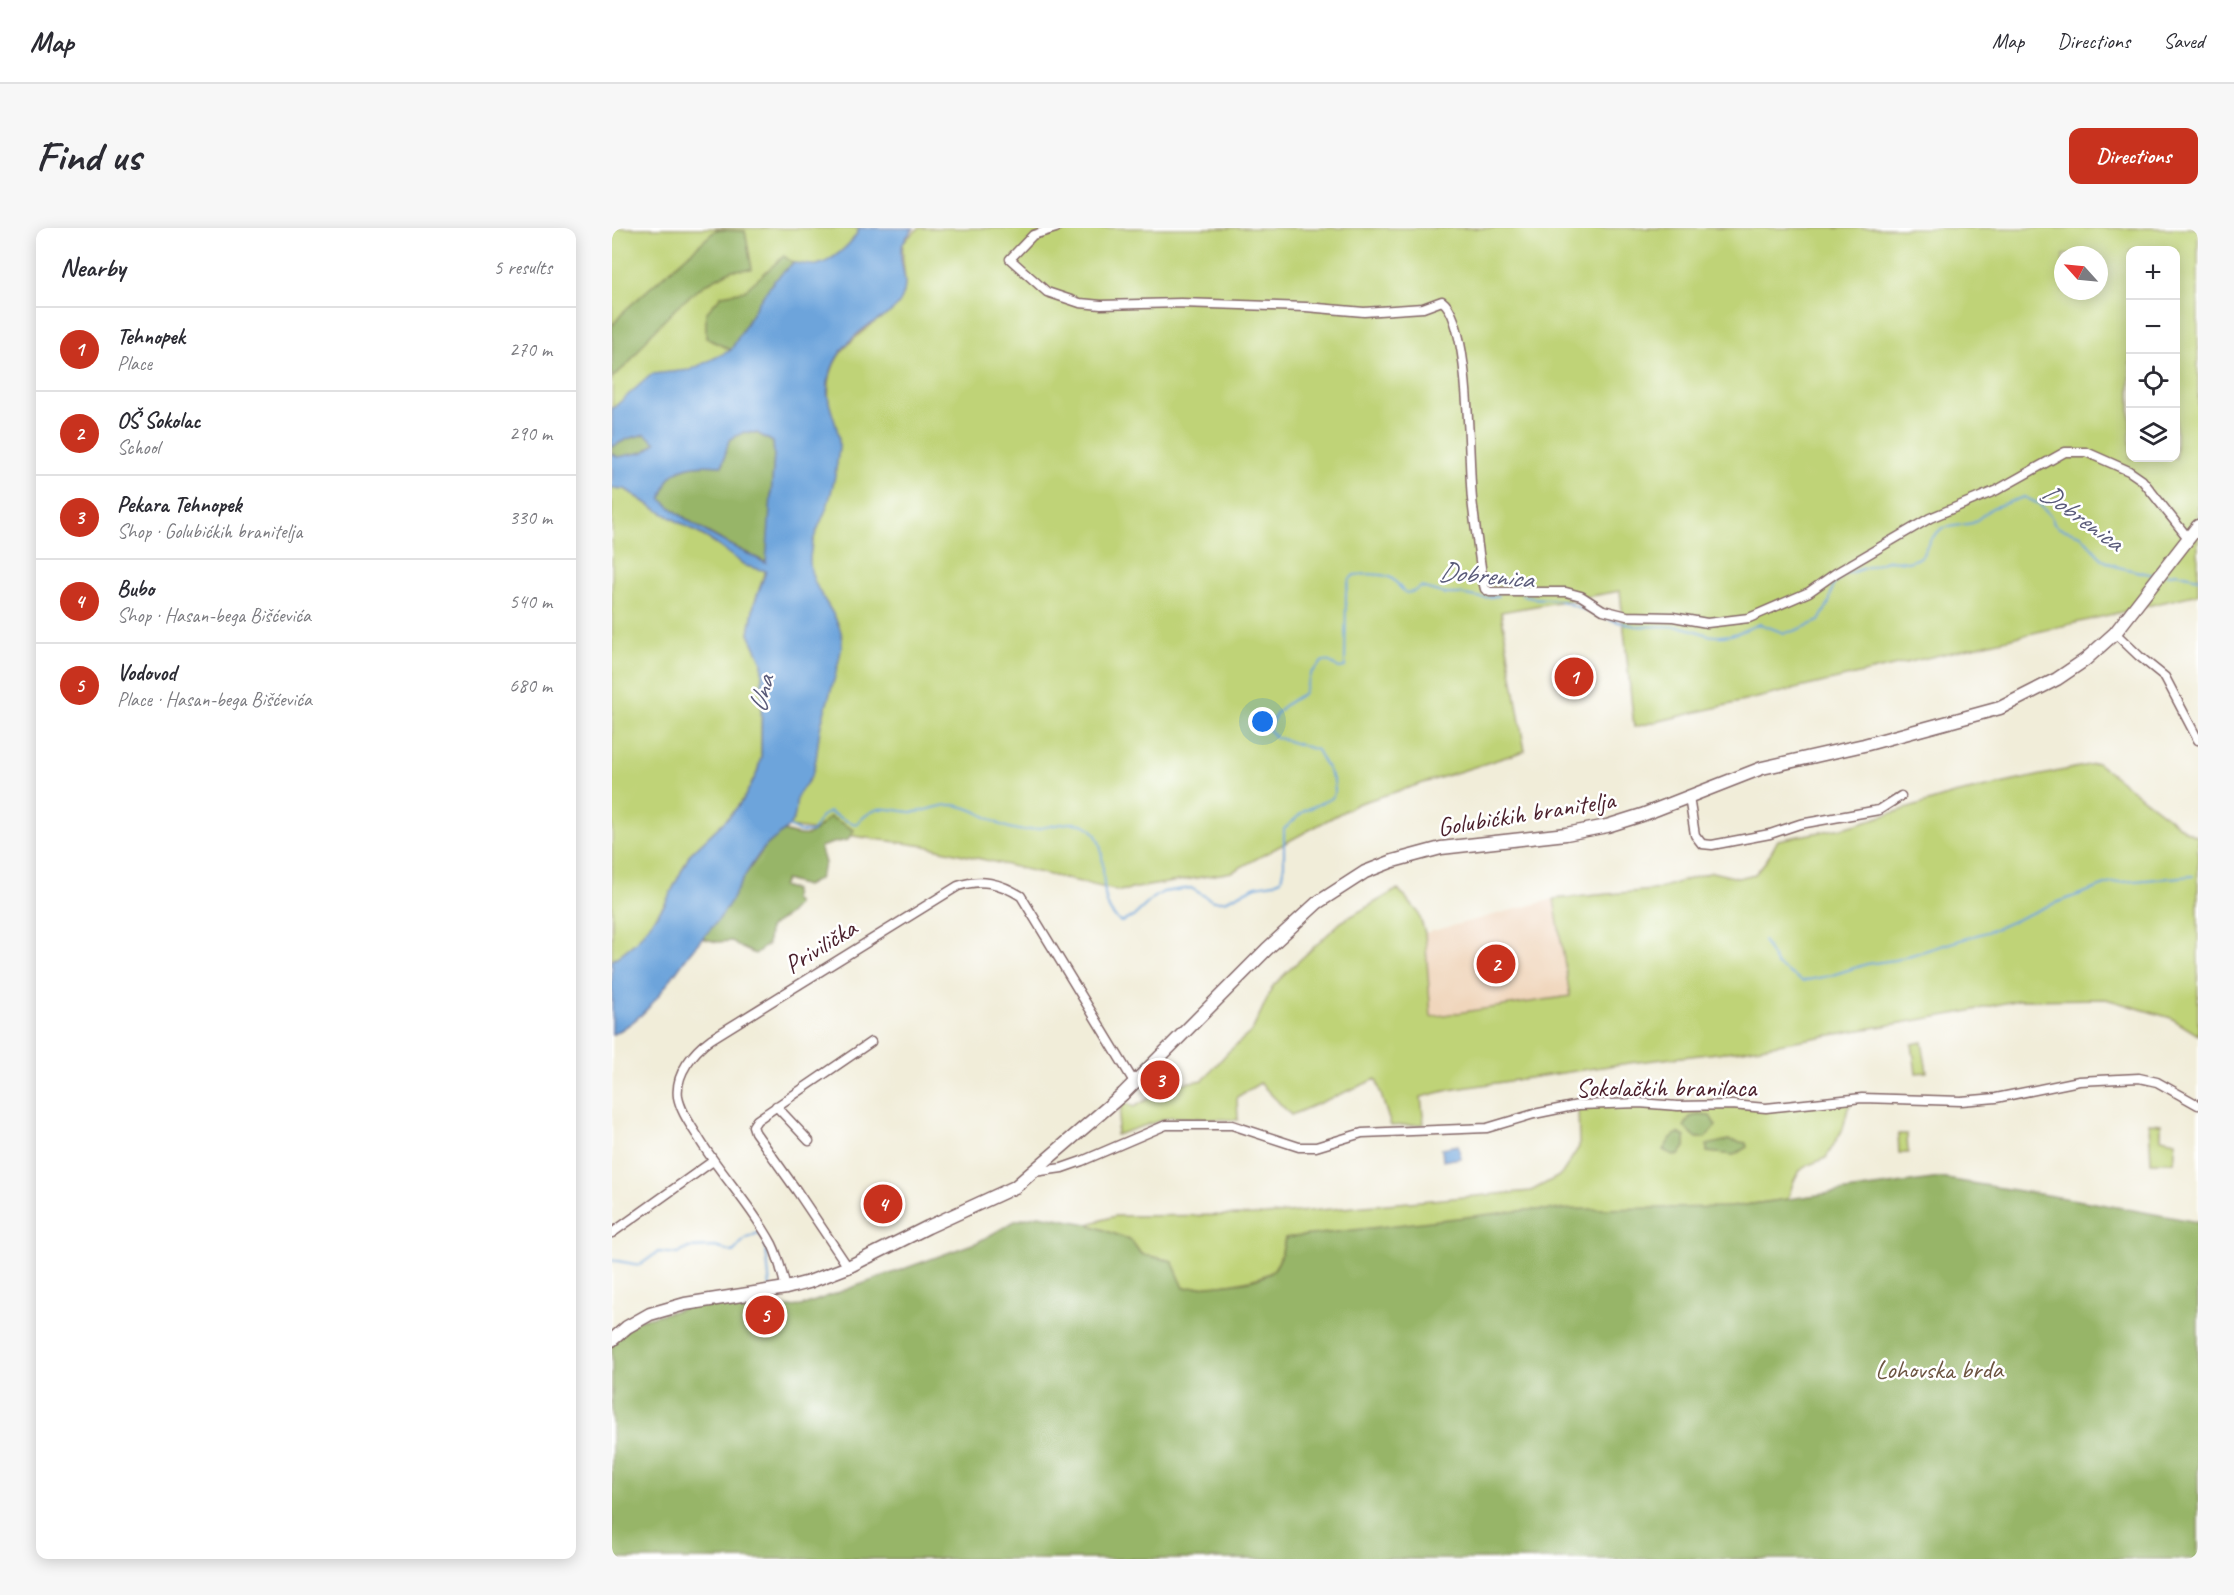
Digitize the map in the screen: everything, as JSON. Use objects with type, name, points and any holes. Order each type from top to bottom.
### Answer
[{"type":"street","points":[[1056,228],[1033,235],[1010,259],[1047,292],[1080,303],[1289,306],[1364,312],[1422,308],[1442,301],[1446,304],[1452,314],[1464,363],[1472,497],[1483,581],[1485,589],[1490,592],[1566,592],[1581,596],[1603,610],[1627,616],[1673,617],[1707,623],[1749,618],[1809,592],[1836,573],[1930,518],[1997,490],[2065,452],[2085,453],[2129,471],[2142,480],[2185,542]]},
{"type":"street","name":"Golubićkih branitelja","points":[[612,1340],[627,1327],[650,1314],[685,1304],[765,1292],[809,1282],[848,1267],[928,1227],[1002,1194],[1034,1173],[1072,1136],[1106,1110],[1267,949],[1317,903],[1365,872],[1401,858],[1441,848],[1566,834],[1607,826],[1762,768],[1864,745],[2000,708],[2057,678],[2085,660],[2115,633],[2198,526]]},
{"type":"street","points":[[2115,633],[2165,677],[2198,740]]},
{"type":"street","points":[[1689,797],[1695,835],[1702,844],[1712,845],[1770,834],[1800,824],[1879,810],[1901,796]]},
{"type":"street","name":"Privilička","points":[[786,1288],[771,1244],[713,1161],[685,1116],[678,1096],[680,1078],[695,1053],[711,1039],[958,886],[969,882],[989,882],[1021,896],[1134,1083]]},
{"type":"street","points":[[848,1267],[753,1126],[757,1120],[776,1106],[871,1042]]},
{"type":"street","name":"Sokolačkih branilaca","points":[[1034,1173],[1062,1168],[1082,1161],[1166,1125],[1232,1125],[1299,1147],[1316,1147],[1362,1133],[1486,1128],[1534,1114],[1578,1105],[1639,1103],[1766,1108],[1862,1098],[1961,1101],[1996,1098],[2079,1081],[2139,1078],[2157,1082],[2198,1105]]},
{"type":"street","points":[[776,1106],[809,1141]]},
{"type":"street","points":[[612,1233],[713,1161]]},
{"type":"shaded area","points":[[1554,899],[1570,996],[1431,1017],[1425,933]]},
{"type":"green space","points":[[612,228],[863,228],[858,237],[721,368],[612,415]]},
{"type":"green space","points":[[919,228],[2198,228],[2198,594],[1634,727],[1620,591],[1501,612],[1525,751],[1357,804],[1232,872],[1119,891],[925,846],[789,827],[817,686],[805,592],[830,413],[829,381],[832,368],[845,347],[901,300],[905,286],[903,242]]},
{"type":"green space","points":[[716,230],[745,231],[752,269],[732,270],[706,284],[680,304],[650,335],[629,363],[612,378],[612,326],[625,310]]},
{"type":"green space","points":[[784,256],[793,263],[766,293],[731,350],[706,338],[706,313],[722,295],[744,291]]},
{"type":"green space","points":[[744,432],[757,433],[773,442],[767,563],[698,527],[661,499],[669,479],[676,472],[695,466],[722,466],[729,440]]},
{"type":"green space","points":[[645,434],[656,443],[644,452],[618,457],[612,454],[612,447],[627,439]]},
{"type":"green space","points":[[612,488],[625,489],[707,538],[746,566],[766,570],[754,604],[749,634],[762,662],[761,757],[757,773],[743,800],[729,817],[690,854],[665,904],[636,942],[612,961]]},
{"type":"green space","points":[[2097,763],[2186,831],[2198,837],[2198,1035],[2171,1018],[2106,999],[2018,1000],[1965,1012],[1743,1050],[1629,1063],[1449,1090],[1421,1097],[1424,1124],[1391,1126],[1376,1079],[1291,1115],[1260,1083],[1237,1097],[1238,1120],[1171,1117],[1116,1135],[1122,1105],[1125,1103],[1134,1107],[1172,1085],[1203,1080],[1228,1052],[1252,1031],[1273,986],[1289,970],[1341,922],[1398,889],[1418,912],[1425,933],[1431,1017],[1570,996],[1554,899],[1653,890],[1712,872],[1738,878],[1755,874],[1766,861],[1778,840],[1847,827],[1954,794]]},
{"type":"green space","points":[[830,817],[854,830],[848,840],[820,847],[825,863],[819,879],[806,886],[785,880],[782,886],[794,890],[793,899],[797,904],[769,928],[768,944],[755,954],[732,941],[717,942],[701,938],[721,916],[741,881],[765,847],[783,831],[800,835],[810,834]]},
{"type":"green space","points":[[1922,1042],[1927,1072],[1916,1073],[1912,1044]]},
{"type":"green space","points":[[1854,1099],[1848,1108],[1843,1129],[1826,1158],[1800,1171],[1788,1199],[1731,1207],[1285,1238],[1278,1262],[1268,1274],[1246,1281],[1184,1288],[1171,1261],[1141,1254],[1131,1240],[1088,1224],[1115,1216],[1265,1215],[1531,1191],[1561,1175],[1579,1147],[1578,1105],[1746,1107]]},
{"type":"green space","points":[[1710,1116],[1716,1126],[1705,1138],[1697,1138],[1684,1127],[1690,1117]]},
{"type":"green space","points":[[2149,1123],[2161,1124],[2161,1138],[2176,1141],[2174,1162],[2151,1162]]},
{"type":"green space","points":[[1678,1133],[1685,1137],[1685,1147],[1679,1155],[1675,1156],[1663,1150],[1671,1138]]},
{"type":"green space","points":[[1898,1134],[1907,1134],[1908,1153],[1899,1153]]},
{"type":"green space","points":[[1728,1140],[1746,1143],[1747,1147],[1734,1155],[1707,1152],[1707,1145]]},
{"type":"green space","name":"Lohovska brda","points":[[1940,1178],[2198,1222],[2198,1559],[612,1559],[612,1340],[638,1320],[728,1297],[743,1311],[801,1306],[978,1242],[1015,1221],[1039,1215],[1088,1224],[1131,1240],[1141,1254],[1172,1261],[1184,1288],[1246,1282],[1268,1274],[1278,1262],[1285,1238],[1526,1210],[1731,1207]]},
{"type":"water","points":[[859,228],[914,228],[904,241],[901,250],[905,286],[900,302],[890,313],[860,331],[849,342],[832,368],[828,385],[829,404],[837,429],[839,448],[831,493],[814,540],[810,561],[815,583],[838,623],[842,643],[836,674],[821,725],[814,769],[798,795],[792,823],[759,855],[718,920],[689,954],[664,989],[637,1018],[612,1035],[612,961],[636,942],[665,904],[690,854],[729,817],[743,800],[757,773],[761,757],[762,662],[749,634],[754,604],[766,571],[746,566],[707,538],[625,489],[612,488],[612,454],[618,457],[644,452],[656,443],[645,434],[627,439],[612,447],[612,409],[652,374],[690,370],[731,350],[758,303],[773,282],[793,263],[817,265],[823,263],[842,251]],"holes":[[[744,432],[757,433],[773,442],[774,455],[766,563],[698,527],[661,499],[668,482],[676,472],[695,466],[722,466],[729,440]]]},
{"type":"water","points":[[1458,1145],[1461,1158],[1443,1161],[1442,1148]]},
{"type":"waterway","name":"Dobrenica","points":[[1521,595],[1561,601],[1636,626],[1680,627],[1722,636],[1760,624],[1784,633],[1819,621],[1829,603],[1833,586],[1843,575],[1890,560],[1908,562],[1916,559],[1922,556],[1930,540],[1942,528],[1973,523],[1992,508],[2024,497],[2039,504],[2059,528],[2081,535],[2103,560],[2118,567],[2154,575]]},
{"type":"waterway","name":"Dobrenica","points":[[2166,575],[2176,573],[2198,578]]},
{"type":"waterway","name":"Dobrenica","points":[[788,826],[800,832],[812,832],[822,816],[829,812],[856,824],[869,813],[879,809],[915,812],[948,805],[972,810],[1004,826],[1018,830],[1077,823],[1092,830],[1098,839],[1107,904],[1112,914],[1121,922],[1133,917],[1163,892],[1191,888],[1213,901],[1225,901],[1256,886],[1281,880],[1284,865],[1284,829],[1304,811],[1332,798],[1335,791],[1334,781],[1317,750],[1275,737],[1269,730],[1271,723],[1282,708],[1303,694],[1311,673],[1323,661],[1330,662],[1339,668],[1345,667],[1346,592],[1349,580],[1354,575],[1376,574],[1389,577],[1402,590],[1409,593],[1421,587],[1445,594],[1483,598],[1498,596]]},
{"type":"waterway","points":[[1763,940],[1777,965],[1802,981],[1829,976],[1867,964],[1895,960],[1993,930],[2050,905],[2111,883],[2193,876]]},
{"type":"waterway","points":[[612,1260],[640,1265],[658,1252],[678,1254],[688,1248],[715,1247],[733,1252],[745,1239],[758,1233],[765,1240],[770,1287]]},
{"type":"waterway","points":[[771,1296],[771,1308]]},
{"type":"place","name":"Tehnopek","points":[[1574,677]]},
{"type":"place","name":"OŠ Sokolac","points":[[1496,964]]},
{"type":"place","name":"Pekara Tehnopek","points":[[1160,1080]]},
{"type":"place","name":"Bubo","points":[[883,1204]]},
{"type":"place","name":"Vodovod","points":[[765,1315]]},
{"type":"water label","name":"Una","points":[[761,694]]}]
